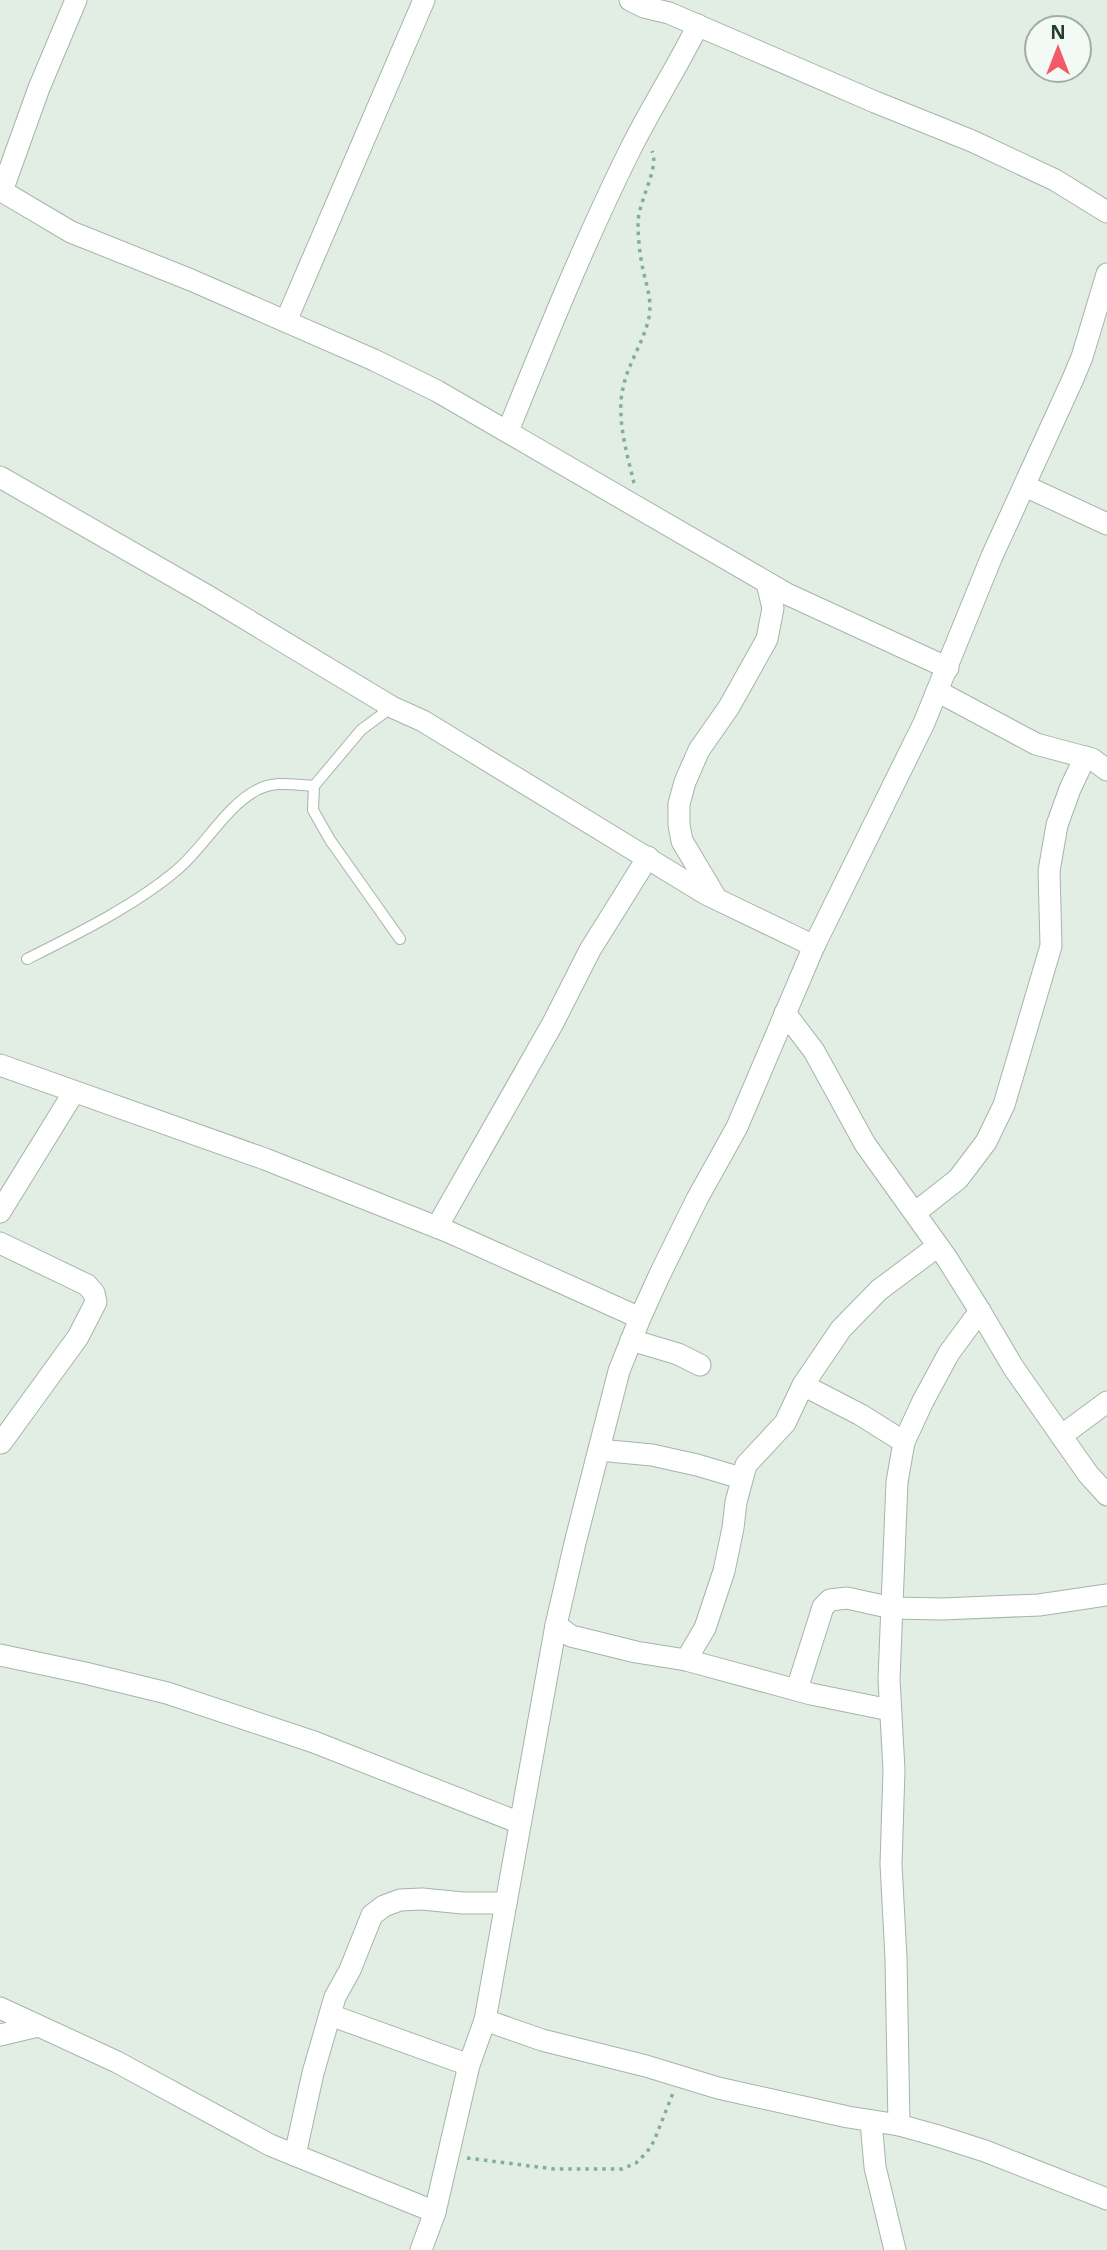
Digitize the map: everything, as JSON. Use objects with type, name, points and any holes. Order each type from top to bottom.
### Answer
[{"type":"street","points":[[75,0],[39,88],[3,195],[71,232],[286,321],[437,391],[767,583],[860,629],[948,668]]},
{"type":"street","points":[[286,321],[424,0]]},
{"type":"street","points":[[639,2],[972,141],[1055,180],[1107,212]]},
{"type":"street","points":[[508,431],[567,287],[630,150],[678,67],[698,25]]},
{"type":"street","points":[[421,2250],[435,2212],[469,2065],[485,2020],[556,1625],[619,1371],[640,1318],[697,1199],[737,1126],[814,946],[924,723],[992,556],[1082,357],[1107,274]]},
{"type":"street","points":[[0,477],[206,595],[392,707],[424,721],[717,899],[814,946]]},
{"type":"street","points":[[1025,486],[1107,524]]},
{"type":"street","points":[[717,899],[682,841],[679,804],[699,750],[729,707],[767,639],[773,608],[767,583]]},
{"type":"street","points":[[937,691],[1036,744],[1092,759],[1107,770]]},
{"type":"street","points":[[916,1212],[958,1179],[986,1142],[1004,1105],[1052,946],[1049,871],[1057,825],[1085,758]]},
{"type":"street","points":[[437,1227],[553,1023],[590,950],[648,857]]},
{"type":"street","points":[[785,1013],[814,1051],[865,1144],[916,1212],[1013,1367],[1088,1474],[1107,1495]]},
{"type":"street","points":[[0,1065],[265,1159],[437,1227],[640,1318]]},
{"type":"street","points":[[0,1212],[74,1092]]},
{"type":"street","points":[[0,1243],[88,1284],[96,1302],[78,1337],[1,1443]]},
{"type":"street","points":[[686,1660],[705,1628],[720,1584],[741,1478],[746,1465],[785,1423],[803,1385],[841,1329],[879,1290],[938,1246]]},
{"type":"street","points":[[899,2125],[896,1958],[891,1864],[894,1770],[889,1679],[897,1482],[904,1442],[949,1353],[980,1311]]},
{"type":"street","points":[[631,1340],[678,1354],[700,1365]]},
{"type":"street","points":[[803,1385],[861,1415],[904,1442]]},
{"type":"street","points":[[1061,1436],[1107,1402]]},
{"type":"street","points":[[598,1450],[652,1455],[741,1478]]},
{"type":"street","points":[[797,1689],[823,1607],[830,1600],[847,1598],[892,1608],[919,1609],[1014,1606],[1107,1595]]},
{"type":"street","points":[[556,1625],[571,1636],[636,1652],[686,1660],[890,1710]]},
{"type":"street","points":[[0,1655],[85,1672],[167,1693],[314,1742],[520,1823]]},
{"type":"street","points":[[295,2155],[313,2073],[335,1997],[350,1970],[372,1915],[384,1906],[400,1900],[506,1903]]},
{"type":"street","points":[[0,2008],[117,2062],[270,2145],[435,2212]]},
{"type":"street","points":[[330,2015],[469,2065]]},
{"type":"street","points":[[485,2020],[542,2040],[646,2066],[679,2078],[782,2103],[899,2125],[985,2151],[1107,2199]]},
{"type":"street","points":[[0,2035],[38,2026]]},
{"type":"street","points":[[872,2121],[875,2167],[895,2250]]},
{"type":"lane","points":[[392,707],[361,730],[314,786],[313,810],[330,841],[400,939]]},
{"type":"lane","points":[[27,959],[134,901],[166,879],[192,858],[234,808],[254,791],[279,783],[314,786]]},
{"type":"path","points":[[642,129],[655,156],[638,221],[643,270],[650,293],[649,317],[622,389],[621,413],[642,512]]},
{"type":"path","points":[[448,2156],[554,2169],[622,2169],[636,2163],[654,2141],[679,2078]]}]
